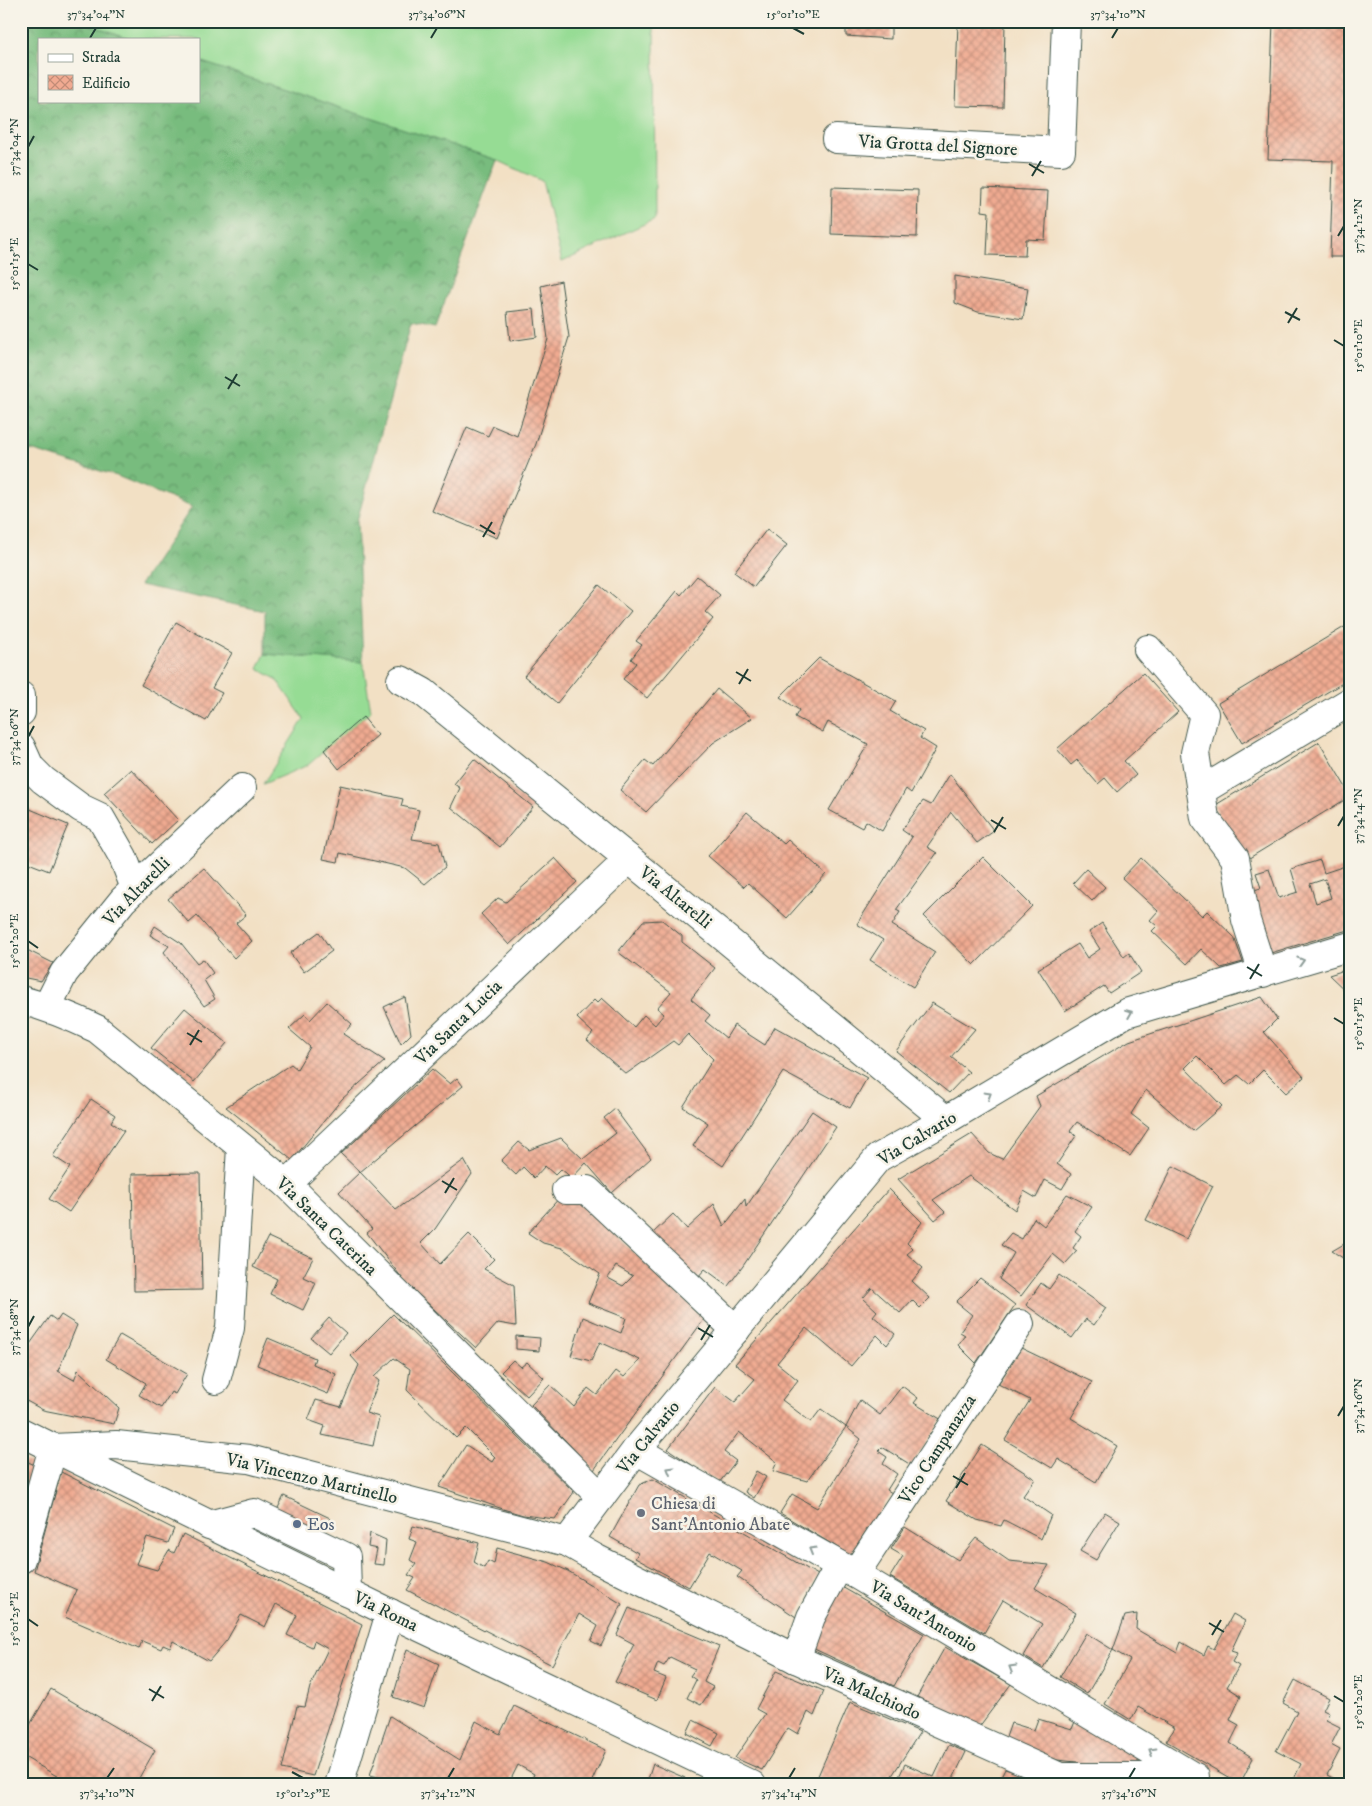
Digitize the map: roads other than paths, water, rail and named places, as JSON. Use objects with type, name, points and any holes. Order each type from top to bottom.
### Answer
[{"type":"street","name":"Via Grotta del Signore","points":[[836,139],[1061,151],[1066,21]]},
{"type":"street","points":[[1148,649],[1204,714],[1195,753],[1205,818],[1235,858],[1246,920],[1263,973]]},
{"type":"street","name":"Via Altarelli","points":[[401,680],[423,692],[946,1120]]},
{"type":"street","points":[[21,696],[21,712]]},
{"type":"street","points":[[1201,791],[1351,701]]},
{"type":"street","points":[[21,747],[30,767],[43,780],[81,808],[100,818],[123,857],[135,888]]},
{"type":"street","name":"Via Altarelli","points":[[47,1007],[64,973],[123,900],[242,788]]},
{"type":"street","name":"Via Santa Lucia","points":[[287,1184],[629,859]]},
{"type":"street","name":"Via Calvario","points":[[567,1542],[636,1450],[878,1158],[946,1120],[1126,1013],[1351,946]]},
{"type":"street","name":"Via Santa Caterina","points":[[21,1000],[69,1015],[97,1029],[287,1184],[600,1497]]},
{"type":"street","points":[[216,1380],[230,1328],[241,1147]]},
{"type":"street","points":[[566,1190],[587,1190],[736,1330]]},
{"type":"street","name":"Vico Campanazza","points":[[796,1660],[811,1617],[847,1570],[1020,1324]]},
{"type":"street","name":"Via Roma","points":[[21,1432],[390,1613],[752,1785]]},
{"type":"street","name":"Via Vincenzo Martinello","points":[[53,1448],[116,1445],[249,1459],[567,1542]]},
{"type":"street","points":[[21,1559],[53,1448]]},
{"type":"street","name":"Via Sant'Antonio","points":[[636,1450],[847,1570],[1202,1781]]},
{"type":"street","name":"Via Malchiodo","points":[[567,1542],[796,1660],[1060,1777],[1202,1781]]},
{"type":"street","points":[[345,1784],[390,1613]]},
{"type":"place","name":"Chiesa di Sant'Antonio Abate","points":[[641,1513]]},
{"type":"place","name":"Eos","points":[[297,1524]]}]
